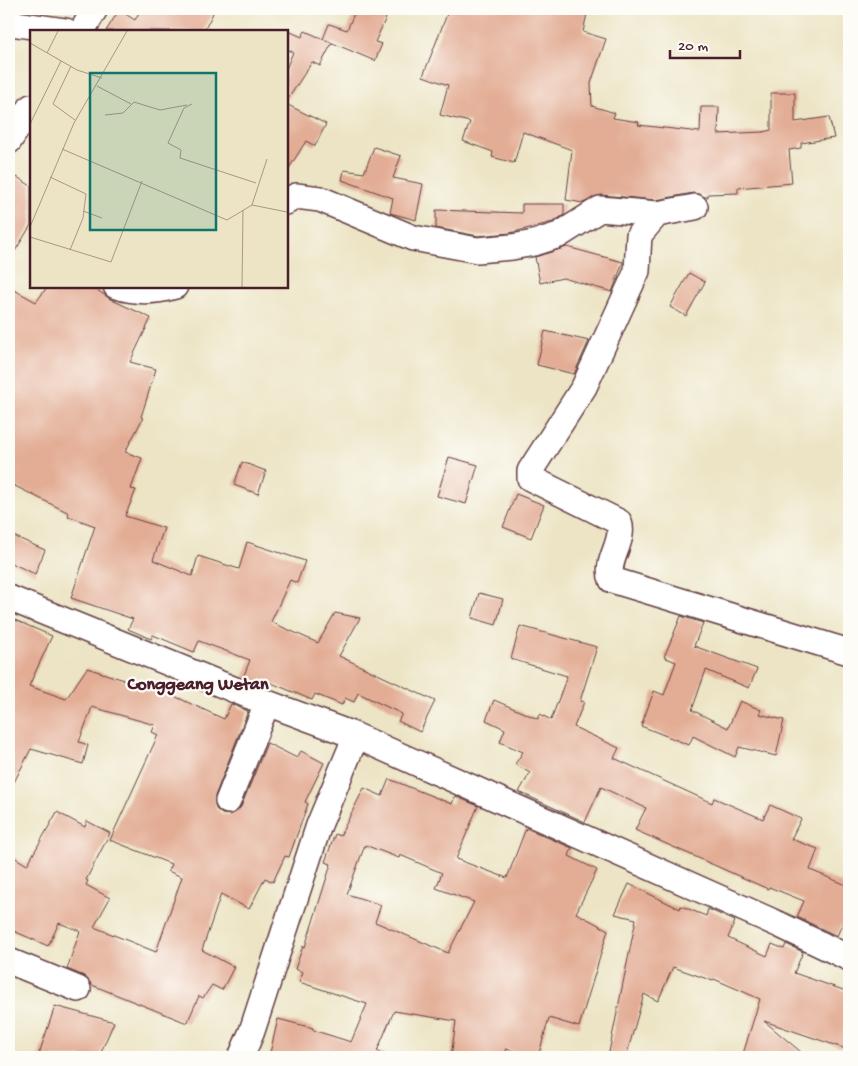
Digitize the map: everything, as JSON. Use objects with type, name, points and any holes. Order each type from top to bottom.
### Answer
[{"type":"street","points":[[83,30],[95,9]]},
{"type":"street","points":[[19,29],[42,30]]},
{"type":"street","points":[[9,141],[30,109]]},
{"type":"street","points":[[288,201],[296,196],[320,199],[413,238],[477,250],[534,243],[559,235],[600,208],[657,214],[694,207]]},
{"type":"street","points":[[657,214],[639,235],[637,272],[584,387],[530,471],[530,478],[619,522],[621,533],[610,572],[612,580],[849,652]]},
{"type":"street","points":[[122,288],[132,291],[160,291],[169,288]]},
{"type":"street","points":[[9,598],[267,703],[356,736],[780,925],[849,958]]},
{"type":"street","points":[[228,801],[267,703]]},
{"type":"street","points":[[241,1057],[252,1031],[318,825],[356,736]]},
{"type":"street","points":[[9,961],[78,989]]},
{"type":"building","points":[[141,9],[215,9],[204,30],[107,30],[119,10],[135,20]]},
{"type":"building","points":[[356,9],[390,9],[375,42],[382,44],[375,61],[323,39],[329,24],[347,30]]},
{"type":"building","points":[[449,9],[588,9],[583,32],[606,39],[591,83],[592,106],[615,113],[613,118],[639,122],[638,125],[700,132],[701,107],[719,107],[718,134],[763,132],[771,130],[771,93],[795,93],[795,122],[829,117],[834,138],[801,143],[801,148],[789,150],[792,183],[738,188],[738,193],[708,194],[708,197],[693,193],[656,200],[601,195],[583,203],[566,200],[572,150],[523,132],[514,163],[492,157],[493,152],[463,141],[470,122],[440,115],[448,85],[423,76]]},
{"type":"building","points":[[288,31],[302,37],[305,31],[332,43],[320,66],[312,62],[288,99],[288,64],[293,52],[288,50]]},
{"type":"building","points":[[288,105],[326,124],[315,146],[306,141],[288,170]]},
{"type":"building","points":[[374,147],[401,156],[393,178],[423,184],[416,220],[390,213],[393,198],[342,180],[344,170],[364,173]]},
{"type":"building","points":[[17,177],[30,185],[30,227],[9,261],[9,189]]},
{"type":"building","points":[[522,204],[564,204],[564,215],[553,222],[510,233],[478,236],[436,228],[436,210],[522,213]]},
{"type":"building","points":[[567,247],[623,262],[612,292],[563,278],[540,283],[535,257]]},
{"type":"building","points":[[689,273],[705,282],[686,316],[670,307]]},
{"type":"building","points":[[9,287],[36,302],[46,288],[94,288],[112,300],[151,318],[130,362],[156,369],[141,417],[143,418],[125,452],[142,458],[131,489],[136,490],[125,516],[164,528],[153,560],[192,576],[198,556],[239,569],[247,542],[305,561],[297,583],[290,580],[271,622],[318,643],[335,613],[360,618],[339,656],[435,701],[420,732],[398,721],[402,714],[358,693],[354,702],[345,698],[342,705],[315,694],[312,700],[262,679],[260,685],[243,678],[250,660],[199,641],[194,652],[153,635],[151,639],[128,629],[133,619],[71,598],[95,526],[68,516],[69,513],[9,483]]},
{"type":"building","points":[[545,331],[589,341],[574,374],[537,365]]},
{"type":"building","points":[[449,457],[478,465],[466,504],[437,496]]},
{"type":"building","points":[[242,462],[266,471],[258,494],[234,485]]},
{"type":"building","points":[[516,494],[544,505],[531,538],[503,527]]},
{"type":"building","points":[[9,534],[45,550],[35,574],[9,562]]},
{"type":"building","points":[[479,593],[503,599],[496,625],[472,618]]},
{"type":"building","points":[[681,616],[703,623],[694,646],[757,669],[749,688],[706,670],[692,710],[728,728],[740,701],[761,710],[759,714],[784,720],[776,756],[739,747],[735,757],[693,736],[689,745],[641,726],[654,691],[664,695],[676,662],[664,657]]},
{"type":"building","points":[[15,620],[52,636],[29,686],[66,699],[87,668],[174,696],[224,719],[231,704],[248,711],[215,796],[216,809],[222,814],[231,815],[241,807],[267,743],[297,758],[301,751],[324,763],[305,802],[308,804],[289,857],[285,856],[273,882],[265,878],[249,909],[221,894],[202,950],[234,967],[222,990],[212,985],[203,998],[199,996],[187,1023],[92,985],[84,976],[67,969],[80,931],[59,923],[48,946],[9,929],[9,854],[27,865],[57,812],[85,827],[87,821],[110,833],[86,880],[88,881],[86,885],[110,898],[94,927],[156,952],[182,877],[168,871],[171,864],[110,840],[158,735],[152,732],[155,725],[92,707],[79,742],[88,745],[83,764],[31,749],[9,792],[9,634]]},
{"type":"building","points":[[520,626],[597,647],[580,701],[584,702],[574,727],[619,748],[614,758],[712,803],[714,798],[763,819],[770,805],[801,819],[791,839],[818,849],[810,870],[849,886],[849,908],[837,936],[797,917],[804,901],[769,887],[768,889],[635,830],[646,808],[601,787],[585,822],[519,792],[530,773],[515,764],[523,752],[500,742],[505,729],[486,720],[494,700],[538,719],[540,714],[551,720],[567,676],[511,659]]},
{"type":"building","points":[[389,779],[452,804],[455,796],[478,806],[456,859],[507,878],[526,828],[572,848],[569,856],[597,870],[576,913],[608,930],[579,1027],[549,1018],[538,1057],[506,1049],[506,1057],[451,1057],[456,1021],[394,1011],[377,1051],[385,1054],[384,1057],[269,1057],[278,1019],[313,1028],[313,1030],[351,1042],[367,1004],[299,982],[303,972],[295,969],[303,946],[305,947],[331,864],[325,862],[335,834],[340,836],[364,788],[382,796]],"holes":[[[365,845],[399,858],[400,855],[442,873],[436,888],[474,902],[448,953],[375,922],[381,905],[347,894]]]},
{"type":"building","points":[[629,884],[680,909],[681,906],[706,916],[708,909],[735,921],[728,938],[767,956],[772,944],[784,949],[786,944],[803,952],[794,973],[849,992],[849,1050],[764,1021],[807,1057],[742,1057],[760,999],[714,979],[713,981],[673,967],[658,1001],[644,994],[626,1057],[608,1057],[636,919],[615,914]]},
{"type":"building","points":[[55,1006],[114,1022],[99,1057],[38,1057]]},
{"type":"district","name":"Conggeang Wetan","points":[[198,683]]}]
